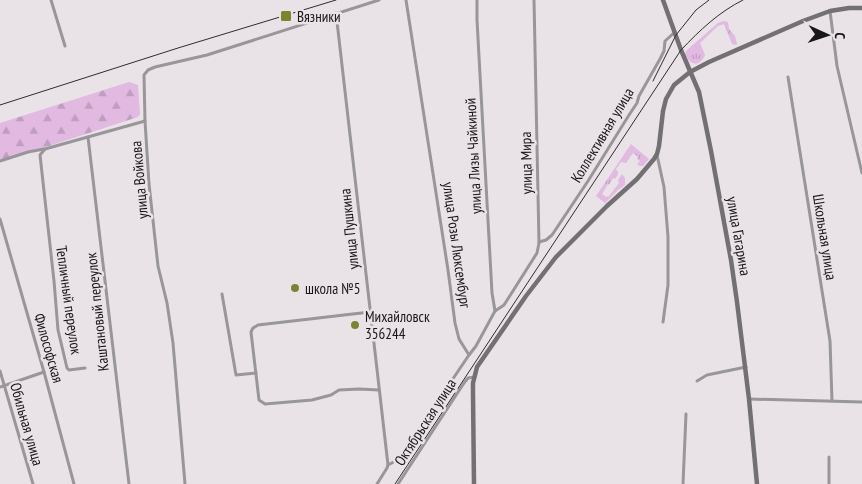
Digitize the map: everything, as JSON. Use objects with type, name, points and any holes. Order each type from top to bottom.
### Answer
[{"type":"main road","name":"улица Гагарина","points":[[664,0],[699,92],[726,232],[746,367],[757,484]]},
{"type":"main road","points":[[474,484],[473,394],[474,377],[477,367],[526,296],[556,257],[637,179],[657,154],[666,98],[674,85],[697,68],[780,30],[830,11],[862,8]]},
{"type":"street","points":[[51,0],[65,46]]},
{"type":"street","points":[[336,13],[378,0]]},
{"type":"street","name":"улица Розы Люксембург","points":[[406,0],[455,323],[459,339],[469,355]]},
{"type":"street","name":"улица Лизы Чайкиной","points":[[477,0],[477,30],[495,312]]},
{"type":"street","name":"улица Мира","points":[[469,355],[495,312],[504,305],[537,253],[534,0]]},
{"type":"street","points":[[830,11],[838,66],[862,173]]},
{"type":"street","name":"улица Войкова","points":[[185,484],[173,343],[167,303],[158,266],[145,121],[144,75],[148,70],[156,67],[207,55],[283,32],[336,13]]},
{"type":"street","name":"улица Пушкина","points":[[336,13],[388,465]]},
{"type":"street","name":"Коллективная улица","points":[[538,243],[552,235],[588,182],[637,103],[664,51],[665,41],[675,32]]},
{"type":"street","name":"Школьная улица","points":[[788,77],[830,340],[832,401]]},
{"type":"street","points":[[0,161],[145,121]]},
{"type":"street","name":"Каштановый переулок","points":[[88,138],[129,484]]},
{"type":"street","name":"Тепличный переулок","points":[[45,149],[40,155],[58,330],[67,368],[69,370],[85,368]]},
{"type":"street","points":[[657,154],[664,187],[668,237],[668,286],[663,322]]},
{"type":"street","name":"Философская","points":[[0,219],[74,484]]},
{"type":"street","points":[[222,294],[236,375],[256,373]]},
{"type":"street","points":[[370,312],[267,324],[253,328],[259,400],[265,404],[312,400],[331,396],[339,390],[379,390]]},
{"type":"street","points":[[377,484],[388,465],[401,458],[469,355]]},
{"type":"street","points":[[696,381],[707,375],[746,367]]},
{"type":"street","name":"Обильная улица","points":[[0,371],[2,386],[33,484]]},
{"type":"street","points":[[2,386],[44,372]]},
{"type":"street","name":"Октябрьская улица","points":[[398,484],[464,383],[468,378],[474,377]]},
{"type":"street","points":[[749,399],[862,402]]},
{"type":"street","points":[[683,484],[686,414]]},
{"type":"street","points":[[829,458],[829,484]]},
{"type":"green space","points":[[728,22],[729,29],[735,36],[737,44],[732,44],[724,24],[718,26],[700,43],[705,55],[703,59],[698,63],[692,63],[685,54],[687,50],[718,23]]},
{"type":"green space","points":[[129,82],[138,85],[140,114],[138,117],[0,162],[0,123]]},
{"type":"green space","points":[[631,144],[649,159],[643,166],[640,166],[637,164],[640,161],[637,159],[638,157],[633,153],[626,163],[621,162],[616,169],[618,174],[608,184],[602,194],[606,197],[609,196],[619,183],[618,180],[622,174],[625,178],[625,185],[605,203],[596,196]]},
{"type":"railway","points":[[0,105],[336,0]]},
{"type":"railway","points":[[653,81],[676,35],[696,10],[709,0]]},
{"type":"railway","points":[[395,484],[681,50],[710,22],[743,0]]},
{"type":"place","name":"Вязники","points":[[286,16]]},
{"type":"place","name":"школа №5","points":[[295,288]]},
{"type":"place","name":"Михайловск 356244","points":[[355,325]]}]
